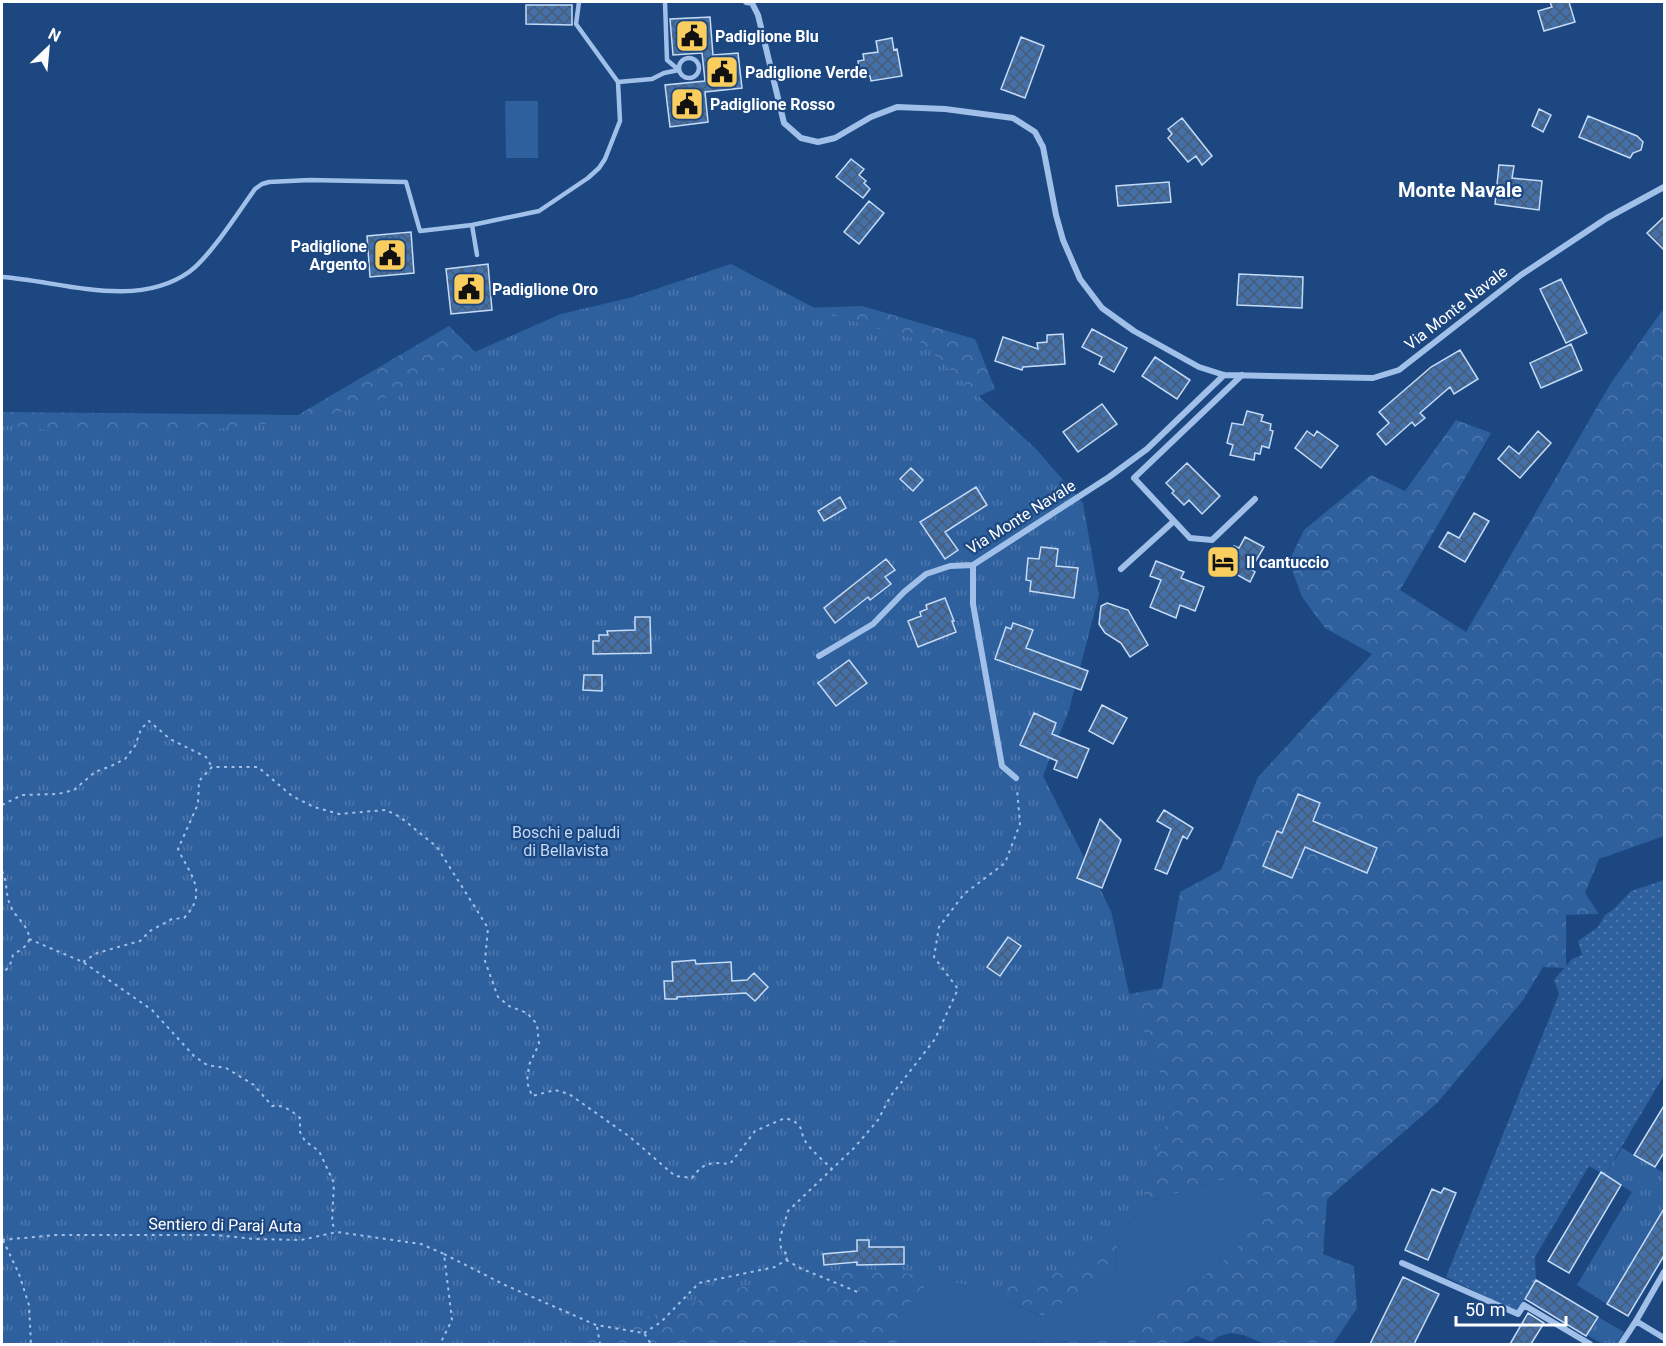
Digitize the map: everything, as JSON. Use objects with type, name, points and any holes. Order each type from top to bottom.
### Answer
[{"type":"street","name":"Via Monte Navale","points":[[746,2],[752,3],[758,15],[784,123],[801,138],[818,142],[835,138],[871,117],[897,107],[945,109],[1013,118],[1035,132],[1043,147],[1063,240],[1080,279],[1102,308],[1134,331],[1199,368],[1224,375],[1373,378],[1399,370],[1521,275],[1607,218],[1665,187]]},
{"type":"street","name":"Via Monte Navale","points":[[819,656],[873,624],[904,592],[926,574],[950,566],[973,565],[1108,477],[1147,449],[1224,375]]},
{"type":"street","points":[[1242,375],[1134,478],[1190,538],[1212,540],[1255,499]]},
{"type":"street","points":[[1121,569],[1174,521]]},
{"type":"street","points":[[973,565],[973,604],[1002,766],[1016,778]]},
{"type":"street","points":[[1402,1263],[1518,1314],[1524,1305],[1590,1344]]},
{"type":"street","points":[[1621,1344],[1665,1272]]},
{"type":"street","points":[[1636,1321],[1665,1338]]},
{"type":"lane","points":[[2,277],[106,292],[131,291],[171,281],[190,271],[213,247],[255,189],[269,182],[310,180],[406,182],[420,231],[472,225],[539,211],[599,168],[605,159],[620,121],[618,82],[576,24],[579,2]]},
{"type":"lane","points":[[665,2],[668,60],[681,75],[690,78],[696,75],[699,66],[692,58],[685,58],[680,63],[679,70]]},
{"type":"lane","points":[[618,82],[652,79],[664,73],[679,70]]},
{"type":"lane","points":[[472,225],[477,255]]},
{"type":"path","points":[[2,805],[22,795],[58,794],[74,790],[94,772],[125,759],[135,746],[141,729],[148,721],[170,739],[206,757],[212,767]]},
{"type":"path","points":[[83,962],[97,953],[140,941],[150,931],[172,919],[184,918],[193,909],[197,891],[196,884],[178,849],[198,804],[199,781],[212,767],[258,767],[292,796],[314,807],[339,814],[386,810],[400,817],[437,847],[488,928],[485,961],[498,998],[509,1006],[527,1013],[537,1024],[538,1044],[529,1065],[527,1082],[532,1096],[555,1090],[569,1094],[630,1137],[675,1176],[692,1178],[700,1166],[714,1162],[730,1164],[755,1131],[785,1118],[796,1121],[803,1131],[806,1143],[832,1169]]},
{"type":"path","points":[[651,1344],[644,1333],[661,1322],[699,1283],[775,1267],[786,1260],[788,1256],[781,1248],[780,1238],[788,1211],[854,1148],[878,1120],[890,1097],[935,1039],[958,989],[934,957],[939,927],[964,894],[1005,862],[1020,824],[1016,778]]},
{"type":"path","points":[[2,871],[6,879],[10,906],[27,931],[29,939],[27,945],[12,955],[10,965],[2,975]]},
{"type":"path","points":[[29,939],[83,962],[153,1010],[194,1056],[207,1065],[226,1068],[254,1085],[272,1106],[278,1105],[290,1109],[300,1118],[300,1132],[305,1141],[320,1150],[334,1183],[332,1223],[337,1232]]},
{"type":"path","name":"Sentiero di Paraj Auta","points":[[2,1240],[56,1235],[216,1235],[301,1240],[337,1232],[421,1244],[505,1285],[596,1325],[644,1333]]},
{"type":"path","points":[[2,1240],[19,1274],[29,1305],[32,1344]]},
{"type":"path","points":[[440,1344],[452,1320],[444,1254]]},
{"type":"path","points":[[786,1260],[800,1269],[860,1293]]},
{"type":"path","points":[[596,1325],[600,1344]]},
{"type":"green space","points":[[505,101],[538,101],[538,158],[506,158]]},
{"type":"green space","name":"Boschi e paludi di Bellavista","points":[[731,264],[824,313],[918,340],[1037,450],[1083,503],[1099,595],[1069,710],[1043,776],[1111,911],[1129,993],[1172,1105],[1139,1213],[1077,1264],[992,1291],[930,1276],[865,1269],[752,1284],[659,1313],[582,1344],[2,1344],[2,425],[105,436],[178,433],[319,418],[381,400],[470,354],[561,314],[629,298]]},
{"type":"green space","name":"Boschi e paludi di Bellavista","points":[[862,306],[975,339],[995,389],[922,420],[1102,999],[1162,988],[1180,892],[1221,870],[1258,777],[1372,654],[1325,628],[1302,597],[1289,561],[1304,530],[1371,475],[1405,491],[1456,420],[1491,433],[1400,590],[1466,632],[1611,383],[1664,308],[1664,836],[1599,859],[1585,893],[1599,914],[1566,915],[1566,968],[1543,967],[1523,1000],[1438,1102],[1327,1199],[1323,1254],[1354,1266],[1357,1308],[1333,1344],[1265,1344],[1243,1335],[1230,1333],[1217,1337],[1212,1342],[1197,1336],[1176,1344],[1016,1344],[1121,1340],[1233,1253],[1270,1202],[1243,1174],[1153,1200],[1118,1233],[1115,1271],[1042,1316],[1003,1299],[1001,1271],[940,1269],[892,1324],[904,1344],[2,1344],[2,412],[298,415],[449,326],[536,412],[722,311]]},
{"type":"green space","points":[[1664,880],[1664,1075],[1605,1175],[1589,1166],[1535,1257],[1536,1280],[1517,1312],[1446,1277],[1559,994],[1554,980],[1572,959],[1582,955],[1578,941],[1598,927],[1605,915],[1631,891]]},
{"type":"green space","points":[[1622,1148],[1664,1173],[1664,1218],[1659,1216],[1607,1304],[1577,1285],[1632,1192],[1605,1175]]},
{"type":"green space","points":[[1030,1153],[1003,1299],[1041,1316],[1115,1271],[1118,1233],[1153,1200],[1243,1174],[1271,1202],[1233,1253],[1121,1340],[1016,1344],[904,1344],[892,1324],[940,1269]]},
{"type":"green space","points":[[1598,1317],[1624,1332],[1617,1344],[1603,1344],[1587,1335]]},
{"type":"building","points":[[1550,2],[1569,2],[1575,22],[1544,31],[1538,11],[1552,7]]},
{"type":"building","points":[[526,5],[572,5],[572,25],[526,24]]},
{"type":"building","points":[[710,17],[713,55],[738,53],[742,88],[705,92],[708,122],[670,127],[665,85],[705,81],[702,53],[673,55],[670,19]]},
{"type":"building","points":[[1021,37],[1044,46],[1025,98],[1001,89]]},
{"type":"building","points":[[892,38],[894,50],[897,49],[902,76],[871,81],[870,76],[860,77],[858,61],[864,60],[863,54],[878,52],[876,41]]},
{"type":"building","points":[[1539,109],[1551,115],[1543,132],[1532,126]]},
{"type":"building","points":[[1588,116],[1637,136],[1643,142],[1641,150],[1633,153],[1630,158],[1579,137]]},
{"type":"building","points":[[1182,118],[1212,156],[1202,165],[1196,156],[1188,162],[1168,138],[1172,134],[1168,129]]},
{"type":"building","points":[[851,159],[864,169],[859,175],[870,189],[863,198],[836,177]]},
{"type":"building","points":[[1499,165],[1514,166],[1512,178],[1542,181],[1539,210],[1495,204]]},
{"type":"building","points":[[1169,182],[1171,202],[1118,206],[1116,186]]},
{"type":"building","points":[[869,201],[884,213],[859,244],[844,232]]},
{"type":"building","points":[[1665,216],[1665,251],[1647,233]]},
{"type":"building","name":"Padiglione Argento","points":[[411,232],[414,273],[370,277],[367,236]]},
{"type":"building","name":"Padiglione Oro","points":[[488,264],[492,310],[451,314],[446,269]]},
{"type":"building","points":[[1239,274],[1303,277],[1302,308],[1237,305]]},
{"type":"building","points":[[1561,279],[1587,333],[1566,343],[1540,289]]},
{"type":"building","points":[[1092,329],[1127,348],[1114,372],[1099,364],[1102,357],[1082,347]]},
{"type":"building","points":[[1063,334],[1065,364],[1023,367],[1022,370],[995,361],[1003,337],[1038,349],[1037,343],[1047,342],[1047,335]]},
{"type":"building","points":[[1571,344],[1582,370],[1541,388],[1530,363]]},
{"type":"building","points":[[1460,350],[1478,379],[1454,394],[1450,387],[1420,413],[1425,418],[1415,426],[1412,422],[1386,445],[1377,434],[1389,423],[1379,412],[1431,367]]},
{"type":"building","points":[[1155,357],[1190,380],[1177,399],[1142,376]]},
{"type":"building","points":[[1102,404],[1117,424],[1078,452],[1063,432]]},
{"type":"building","points":[[1247,411],[1263,415],[1261,421],[1271,424],[1270,430],[1273,431],[1269,448],[1262,446],[1260,454],[1255,453],[1254,460],[1230,455],[1233,445],[1227,443],[1232,423],[1243,425]]},
{"type":"building","points":[[1307,431],[1314,436],[1317,431],[1338,446],[1321,468],[1295,448]]},
{"type":"building","points":[[1538,431],[1551,443],[1520,478],[1498,459],[1509,446],[1519,454]]},
{"type":"building","points":[[1187,463],[1220,496],[1202,514],[1189,500],[1184,505],[1166,483]]},
{"type":"building","points":[[911,468],[923,480],[913,491],[900,479]]},
{"type":"building","points":[[976,487],[987,505],[945,532],[958,550],[945,559],[920,522]]},
{"type":"building","points":[[840,497],[846,508],[824,521],[818,511]]},
{"type":"building","points":[[1474,513],[1489,521],[1465,562],[1439,547],[1448,532],[1459,538]]},
{"type":"building","points":[[1245,537],[1264,547],[1251,569],[1255,572],[1250,582],[1220,562],[1226,550],[1230,552],[1234,546],[1239,548]]},
{"type":"building","points":[[1041,547],[1058,549],[1056,566],[1078,568],[1074,598],[1030,591],[1031,581],[1026,580],[1028,558],[1039,559]]},
{"type":"building","points":[[886,559],[895,570],[885,577],[891,584],[870,600],[868,597],[835,623],[824,608]]},
{"type":"building","points":[[1156,561],[1184,572],[1181,578],[1204,587],[1195,611],[1180,605],[1176,618],[1150,607],[1161,580],[1150,576]]},
{"type":"building","points":[[945,598],[956,632],[918,647],[908,621],[921,616],[920,612],[927,609],[926,605]]},
{"type":"building","points":[[1107,603],[1128,610],[1148,645],[1130,657],[1121,643],[1105,633],[1099,624],[1101,606]]},
{"type":"building","points":[[635,617],[650,617],[651,653],[593,654],[593,641],[599,641],[599,635],[608,635],[607,631],[635,630]]},
{"type":"building","points":[[1013,623],[1033,630],[1026,648],[1088,671],[1081,690],[995,659],[1006,627],[1011,629]]},
{"type":"building","points":[[849,660],[867,683],[836,706],[818,683]]},
{"type":"building","points":[[584,675],[602,675],[602,691],[583,690]]},
{"type":"building","points":[[1102,705],[1127,718],[1113,744],[1089,731]]},
{"type":"building","points":[[1034,713],[1056,723],[1052,734],[1089,749],[1077,778],[1054,769],[1057,761],[1020,745]]},
{"type":"building","points":[[1298,794],[1320,803],[1313,821],[1377,848],[1367,873],[1305,847],[1292,878],[1263,866],[1277,831],[1282,833]]},
{"type":"building","points":[[1164,810],[1193,828],[1187,839],[1183,836],[1167,874],[1155,869],[1171,829],[1157,821]]},
{"type":"building","points":[[1100,819],[1121,840],[1102,888],[1077,878]]},
{"type":"building","points":[[1008,937],[1021,946],[1000,976],[987,967]]},
{"type":"building","points":[[695,960],[696,964],[731,962],[732,981],[747,980],[754,973],[768,987],[755,1001],[746,993],[665,999],[664,981],[673,981],[672,962]]},
{"type":"building","points":[[1665,1104],[1665,1151],[1655,1167],[1634,1155]]},
{"type":"building","points":[[1601,1172],[1621,1185],[1569,1273],[1548,1261]]},
{"type":"building","points":[[1444,1188],[1456,1193],[1428,1260],[1405,1250],[1432,1189],[1441,1193]]},
{"type":"building","points":[[1665,1207],[1665,1254],[1628,1316],[1607,1304]]},
{"type":"building","points":[[857,1240],[869,1240],[869,1247],[904,1247],[904,1264],[857,1265],[857,1262],[824,1265],[823,1254],[857,1251]]},
{"type":"building","points":[[1403,1277],[1439,1294],[1414,1344],[1370,1344]]},
{"type":"building","points":[[1536,1280],[1598,1317],[1586,1336],[1525,1299]]},
{"type":"building","points":[[1528,1313],[1544,1323],[1531,1344],[1510,1344]]},
{"type":"place","name":"Padiglione Blu","points":[[692,36]]},
{"type":"place","name":"Padiglione Verde","points":[[722,72]]},
{"type":"place","name":"Padiglione Rosso","points":[[687,104]]},
{"type":"place","name":"Padiglione Argento","points":[[390,255]]},
{"type":"place","name":"Padiglione Oro","points":[[469,289]]},
{"type":"place","name":"Il cantuccio","points":[[1223,562]]},
{"type":"district","name":"Monte Navale","points":[[1460,190]]}]
